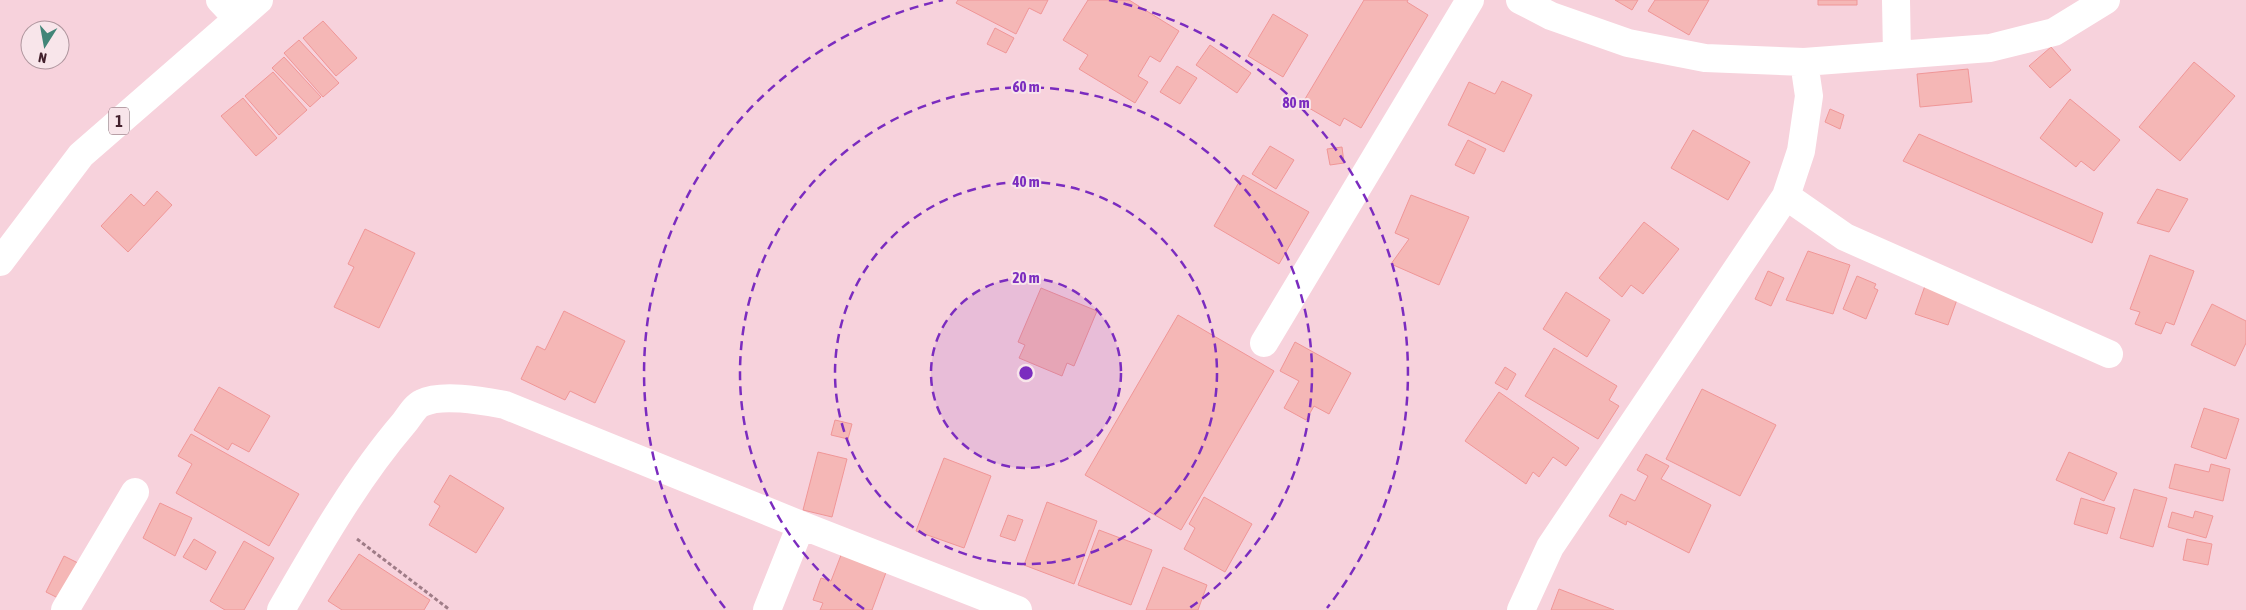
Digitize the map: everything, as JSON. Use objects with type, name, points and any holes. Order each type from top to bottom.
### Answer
[{"type":"main road","name":"1","points":[[0,262],[81,155],[229,9],[259,0]]},
{"type":"main road","points":[[1264,343],[1470,0]]},
{"type":"main road","points":[[1520,0],[1551,16],[1628,43],[1705,58],[1804,62],[1990,48],[2054,32],[2106,0]]},
{"type":"main road","points":[[1896,0],[1897,55]]},
{"type":"main road","points":[[1521,610],[1550,547],[1786,196],[1801,151],[1809,96],[1804,62]]},
{"type":"main road","points":[[1786,196],[1845,237],[2109,354]]},
{"type":"main road","points":[[281,610],[335,521],[387,443],[421,403],[442,399],[479,400],[505,405],[801,525],[1018,610]]},
{"type":"main road","points":[[65,610],[135,492]]},
{"type":"main road","points":[[766,610],[801,525]]},
{"type":"path","points":[[335,521],[450,610]]},
{"type":"building","points":[[958,0],[1048,0],[1041,14],[1029,8],[1016,34],[956,3]]},
{"type":"building","points":[[1088,0],[1129,0],[1179,31],[1160,62],[1150,56],[1138,76],[1148,82],[1135,103],[1079,69],[1088,55],[1063,40]]},
{"type":"building","points":[[1364,0],[1408,0],[1407,2],[1428,15],[1361,128],[1344,118],[1340,126],[1302,104]]},
{"type":"building","points":[[1615,0],[1638,0],[1632,10]]},
{"type":"building","points":[[1655,0],[1709,0],[1689,35],[1648,11]]},
{"type":"building","points":[[1818,0],[1857,0],[1857,5],[1818,5]]},
{"type":"building","points":[[1273,14],[1308,35],[1283,77],[1248,56]]},
{"type":"building","points":[[323,21],[357,58],[336,76],[303,38]]},
{"type":"building","points":[[995,28],[1014,38],[1006,53],[987,44]]},
{"type":"building","points":[[299,40],[339,83],[323,97],[284,53]]},
{"type":"building","points":[[1210,45],[1251,73],[1237,93],[1196,65]]},
{"type":"building","points":[[2051,47],[2071,70],[2050,88],[2029,66]]},
{"type":"building","points":[[284,57],[321,97],[310,107],[272,68]]},
{"type":"building","points":[[2194,62],[2235,96],[2180,161],[2139,127]]},
{"type":"building","points":[[1177,66],[1197,78],[1180,104],[1160,92]]},
{"type":"building","points":[[1968,69],[1972,102],[1920,107],[1917,74]]},
{"type":"building","points":[[273,72],[307,110],[279,135],[245,96]]},
{"type":"building","points":[[1502,81],[1532,95],[1504,152],[1448,125],[1469,82],[1495,94]]},
{"type":"building","points":[[243,98],[277,138],[256,156],[221,116]]},
{"type":"building","points":[[2070,99],[2120,140],[2094,171],[2081,161],[2076,167],[2040,138]]},
{"type":"building","points":[[1830,109],[1844,115],[1840,129],[1825,122]]},
{"type":"building","points":[[1693,130],[1750,162],[1728,200],[1671,168]]},
{"type":"building","points":[[1919,134],[2103,213],[2092,243],[1903,161]]},
{"type":"building","points":[[1468,140],[1486,149],[1474,174],[1455,165]]},
{"type":"building","points":[[1270,146],[1294,160],[1276,189],[1252,174]]},
{"type":"building","points":[[1342,147],[1344,163],[1330,165],[1327,149]]},
{"type":"building","points":[[1243,175],[1309,212],[1279,264],[1214,226]]},
{"type":"building","points":[[2157,189],[2188,199],[2169,232],[2137,223]]},
{"type":"building","points":[[157,191],[172,205],[128,252],[101,226],[131,194],[144,206]]},
{"type":"building","points":[[1411,195],[1469,217],[1439,285],[1391,264],[1409,239],[1395,233]]},
{"type":"building","points":[[1644,222],[1679,249],[1643,294],[1631,285],[1622,297],[1599,278]]},
{"type":"building","points":[[365,229],[415,253],[379,328],[334,307],[354,267],[348,264]]},
{"type":"building","points":[[1808,251],[1850,265],[1833,314],[1786,300]]},
{"type":"building","points":[[2150,255],[2194,271],[2174,325],[2166,322],[2161,334],[2135,324],[2140,312],[2130,309]]},
{"type":"building","points":[[1768,271],[1784,278],[1771,306],[1755,299]]},
{"type":"building","points":[[1857,276],[1876,284],[1874,288],[1878,290],[1866,319],[1843,309]]},
{"type":"building","points":[[1926,283],[1959,294],[1948,325],[1915,314]]},
{"type":"building","points":[[1041,288],[1097,311],[1074,366],[1067,363],[1062,376],[1019,358],[1025,345],[1018,342]]},
{"type":"building","points":[[1566,292],[1610,320],[1587,357],[1543,329]]},
{"type":"building","points":[[2212,304],[2246,321],[2246,343],[2235,366],[2191,345]]},
{"type":"building","points":[[564,311],[625,341],[595,403],[570,391],[565,400],[521,379],[537,346],[545,350]]},
{"type":"building","points":[[1178,315],[1274,371],[1181,530],[1085,475]]},
{"type":"building","points":[[1295,342],[1351,373],[1329,414],[1314,406],[1306,420],[1284,408],[1299,381],[1280,371]]},
{"type":"building","points":[[1554,348],[1617,386],[1609,400],[1619,406],[1598,439],[1525,396]]},
{"type":"building","points":[[1505,367],[1516,374],[1507,390],[1495,383]]},
{"type":"building","points":[[219,387],[270,416],[249,452],[232,443],[228,450],[194,430]]},
{"type":"building","points":[[1702,389],[1776,425],[1740,496],[1666,459]]},
{"type":"building","points":[[1499,392],[1579,448],[1566,466],[1553,457],[1539,477],[1533,472],[1526,484],[1465,441]]},
{"type":"building","points":[[2204,408],[2239,419],[2226,459],[2191,447]]},
{"type":"building","points":[[835,420],[852,424],[848,439],[831,435]]},
{"type":"building","points":[[191,434],[299,494],[269,546],[176,493],[192,464],[178,456]]},
{"type":"building","points":[[818,452],[847,459],[832,517],[803,510]]},
{"type":"building","points":[[2069,452],[2117,473],[2104,501],[2056,480]]},
{"type":"building","points":[[1646,454],[1669,466],[1661,479],[1711,505],[1689,553],[1627,521],[1626,525],[1609,516],[1621,494],[1635,501],[1648,476],[1637,470]]},
{"type":"building","points":[[944,458],[991,476],[964,548],[916,531]]},
{"type":"building","points":[[2175,464],[2209,472],[2211,464],[2230,469],[2223,501],[2169,488]]},
{"type":"building","points":[[450,475],[504,508],[476,553],[429,525],[440,506],[434,502]]},
{"type":"building","points":[[2134,489],[2167,498],[2153,547],[2120,538]]},
{"type":"building","points":[[1204,497],[1252,524],[1225,572],[1184,549],[1195,528],[1189,524]]},
{"type":"building","points":[[2081,498],[2115,508],[2107,534],[2074,524]]},
{"type":"building","points":[[1047,502],[1097,521],[1074,584],[1024,565]]},
{"type":"building","points":[[160,503],[192,518],[175,556],[143,538]]},
{"type":"building","points":[[2195,511],[2213,516],[2206,538],[2168,527],[2172,512],[2193,518]]},
{"type":"building","points":[[1008,515],[1023,520],[1015,541],[1000,536]]},
{"type":"building","points":[[1099,530],[1152,550],[1131,605],[1078,585]]},
{"type":"building","points":[[194,539],[216,552],[206,570],[183,557]]},
{"type":"building","points":[[2187,539],[2212,544],[2208,565],[2183,560]]},
{"type":"building","points":[[244,541],[274,558],[244,610],[225,610],[210,601]]},
{"type":"building","points":[[843,550],[888,567],[872,610],[820,610],[823,603],[813,600],[821,578],[831,581]]},
{"type":"building","points":[[359,554],[430,600],[424,610],[342,610],[328,601]]},
{"type":"building","points":[[64,556],[84,566],[66,602],[46,592]]},
{"type":"building","points":[[1163,567],[1207,585],[1198,610],[1146,610]]},
{"type":"building","points":[[1559,589],[1614,610],[1551,610]]}]
